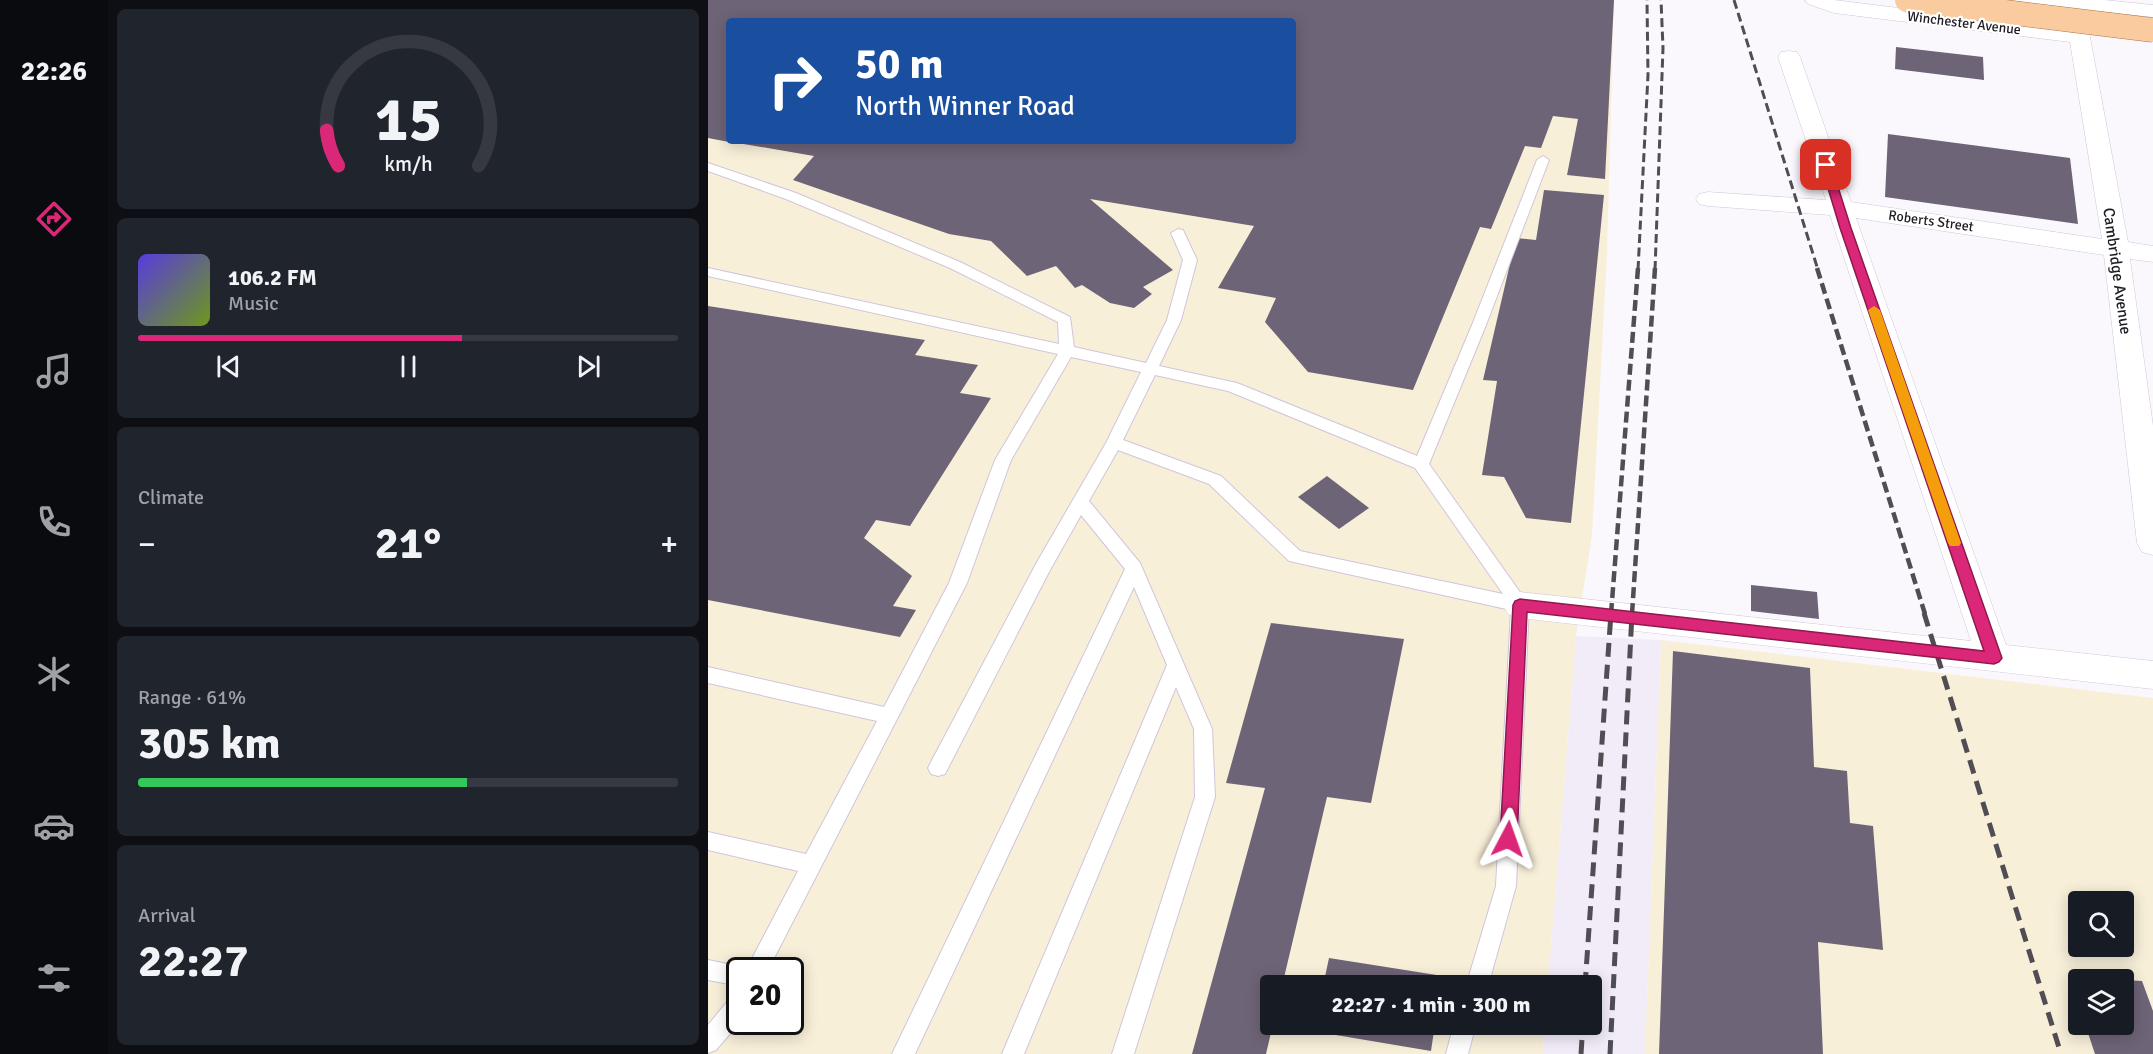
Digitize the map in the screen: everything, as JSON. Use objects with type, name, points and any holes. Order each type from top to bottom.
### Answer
[{"type":"main road","points":[[1907,0],[2153,30]]},
{"type":"street","name":"Winchester Avenue","points":[[1815,0],[1834,7],[2079,37]]},
{"type":"street","points":[[2022,0],[2153,11]]},
{"type":"street","name":"Cambridge Avenue","points":[[2073,3],[2116,248],[2153,543]]},
{"type":"street","points":[[1789,57],[1841,208],[1845,228],[1994,658]]},
{"type":"street","name":"Roberts Street","points":[[1708,199],[1841,208],[2153,254]]},
{"type":"street","points":[[1520,605],[2153,675]]},
{"type":"lane","points":[[1421,464],[1479,325],[1543,160]]},
{"type":"lane","points":[[708,167],[791,196],[955,265],[1065,320],[1067,351],[1003,460],[958,583],[764,957]]},
{"type":"lane","points":[[938,768],[1042,567],[1114,443],[1148,369],[1174,320],[1190,260],[1178,233]]},
{"type":"lane","points":[[708,273],[1232,387],[1421,464],[1520,605],[1506,886],[1480,975]]},
{"type":"lane","points":[[1114,443],[1215,480],[1295,556],[1520,605]]},
{"type":"lane","points":[[1080,502],[1134,568],[1203,729],[1205,797],[1123,1054]]},
{"type":"lane","points":[[903,1054],[1134,568]]},
{"type":"lane","points":[[1013,1054],[1175,667]]},
{"type":"lane","points":[[708,675],[889,716]]},
{"type":"lane","points":[[708,841],[812,865]]},
{"type":"lane","points":[[708,970],[726,973]]},
{"type":"lane","points":[[708,1042],[726,1021]]},
{"type":"lane","points":[[1457,1054],[1462,1035]]},
{"type":"shaded area","points":[[708,0],[1614,0],[1607,255],[1592,536],[1576,636],[1549,975],[1260,975],[1260,1035],[1544,1035],[1543,1054],[708,1054]]},
{"type":"shaded area","points":[[1576,636],[1661,640],[1645,1054],[1543,1054],[1544,1035],[1602,1035],[1602,975],[1549,975]]},
{"type":"shaded area","points":[[1661,640],[2153,698],[2153,1054],[1645,1054]]},
{"type":"building","points":[[708,0],[1614,0],[1605,179],[1567,175],[1578,119],[1553,116],[1541,148],[1525,146],[1491,229],[1480,227],[1413,390],[1308,372],[1265,322],[1276,298],[1218,288],[1254,226],[1090,199],[1173,270],[1143,287],[1152,294],[1134,308],[1110,303],[1082,285],[1075,288],[1056,266],[1027,276],[991,241],[949,234],[793,180],[814,156],[744,144],[1296,144],[1296,18],[726,18],[726,141],[708,138]]},
{"type":"building","points":[[1896,47],[1983,57],[1984,80],[1895,69]]},
{"type":"building","points":[[1888,134],[2070,158],[2078,224],[1885,197]]},
{"type":"building","points":[[1544,190],[1604,195],[1571,523],[1526,518],[1504,477],[1482,475],[1497,381],[1483,380],[1516,238],[1536,240]]},
{"type":"building","points":[[708,306],[925,340],[915,355],[978,365],[960,393],[991,398],[910,526],[876,520],[864,538],[912,576],[893,606],[916,610],[900,637],[708,600]]},
{"type":"building","points":[[1327,476],[1369,508],[1339,529],[1298,497]]},
{"type":"building","points":[[1751,585],[1817,592],[1819,619],[1751,611]]},
{"type":"building","points":[[1271,623],[1404,639],[1371,803],[1327,797],[1285,975],[1260,975],[1260,1035],[1270,1035],[1266,1054],[1192,1054],[1265,788],[1226,783]]},
{"type":"building","points":[[1673,651],[1810,668],[1814,767],[1847,771],[1850,823],[1873,826],[1883,950],[1818,942],[1823,1054],[1659,1054]]},
{"type":"building","points":[[1329,958],[1437,975],[1325,975]]},
{"type":"building","points":[[2134,981],[2142,981],[2153,1011],[2153,1054],[2095,1054],[2089,1035],[2134,1035]]},
{"type":"building","points":[[1336,1035],[1433,1035],[1431,1051]]},
{"type":"railway","points":[[1638,270],[1648,75],[1647,0]]},
{"type":"railway","points":[[1655,270],[1663,48],[1661,0]]},
{"type":"railway","points":[[1734,0],[1818,270]]},
{"type":"railway","points":[[1611,614],[1638,268]]},
{"type":"railway","points":[[1632,614],[1655,268]]},
{"type":"railway","points":[[1817,268],[1925,614]]},
{"type":"railway","points":[[1586,975],[1611,613]]},
{"type":"railway","points":[[1610,1054],[1632,613]]},
{"type":"railway","points":[[1924,613],[2061,1054]]},
{"type":"railway","points":[[1581,1054],[1582,1035]]},
{"type":"slow traffic","points":[[1874,310],[1954,543]]},
{"type":"route","points":[[1508,839],[1520,605],[1994,658],[1845,228],[1841,208],[1826,165]]}]
